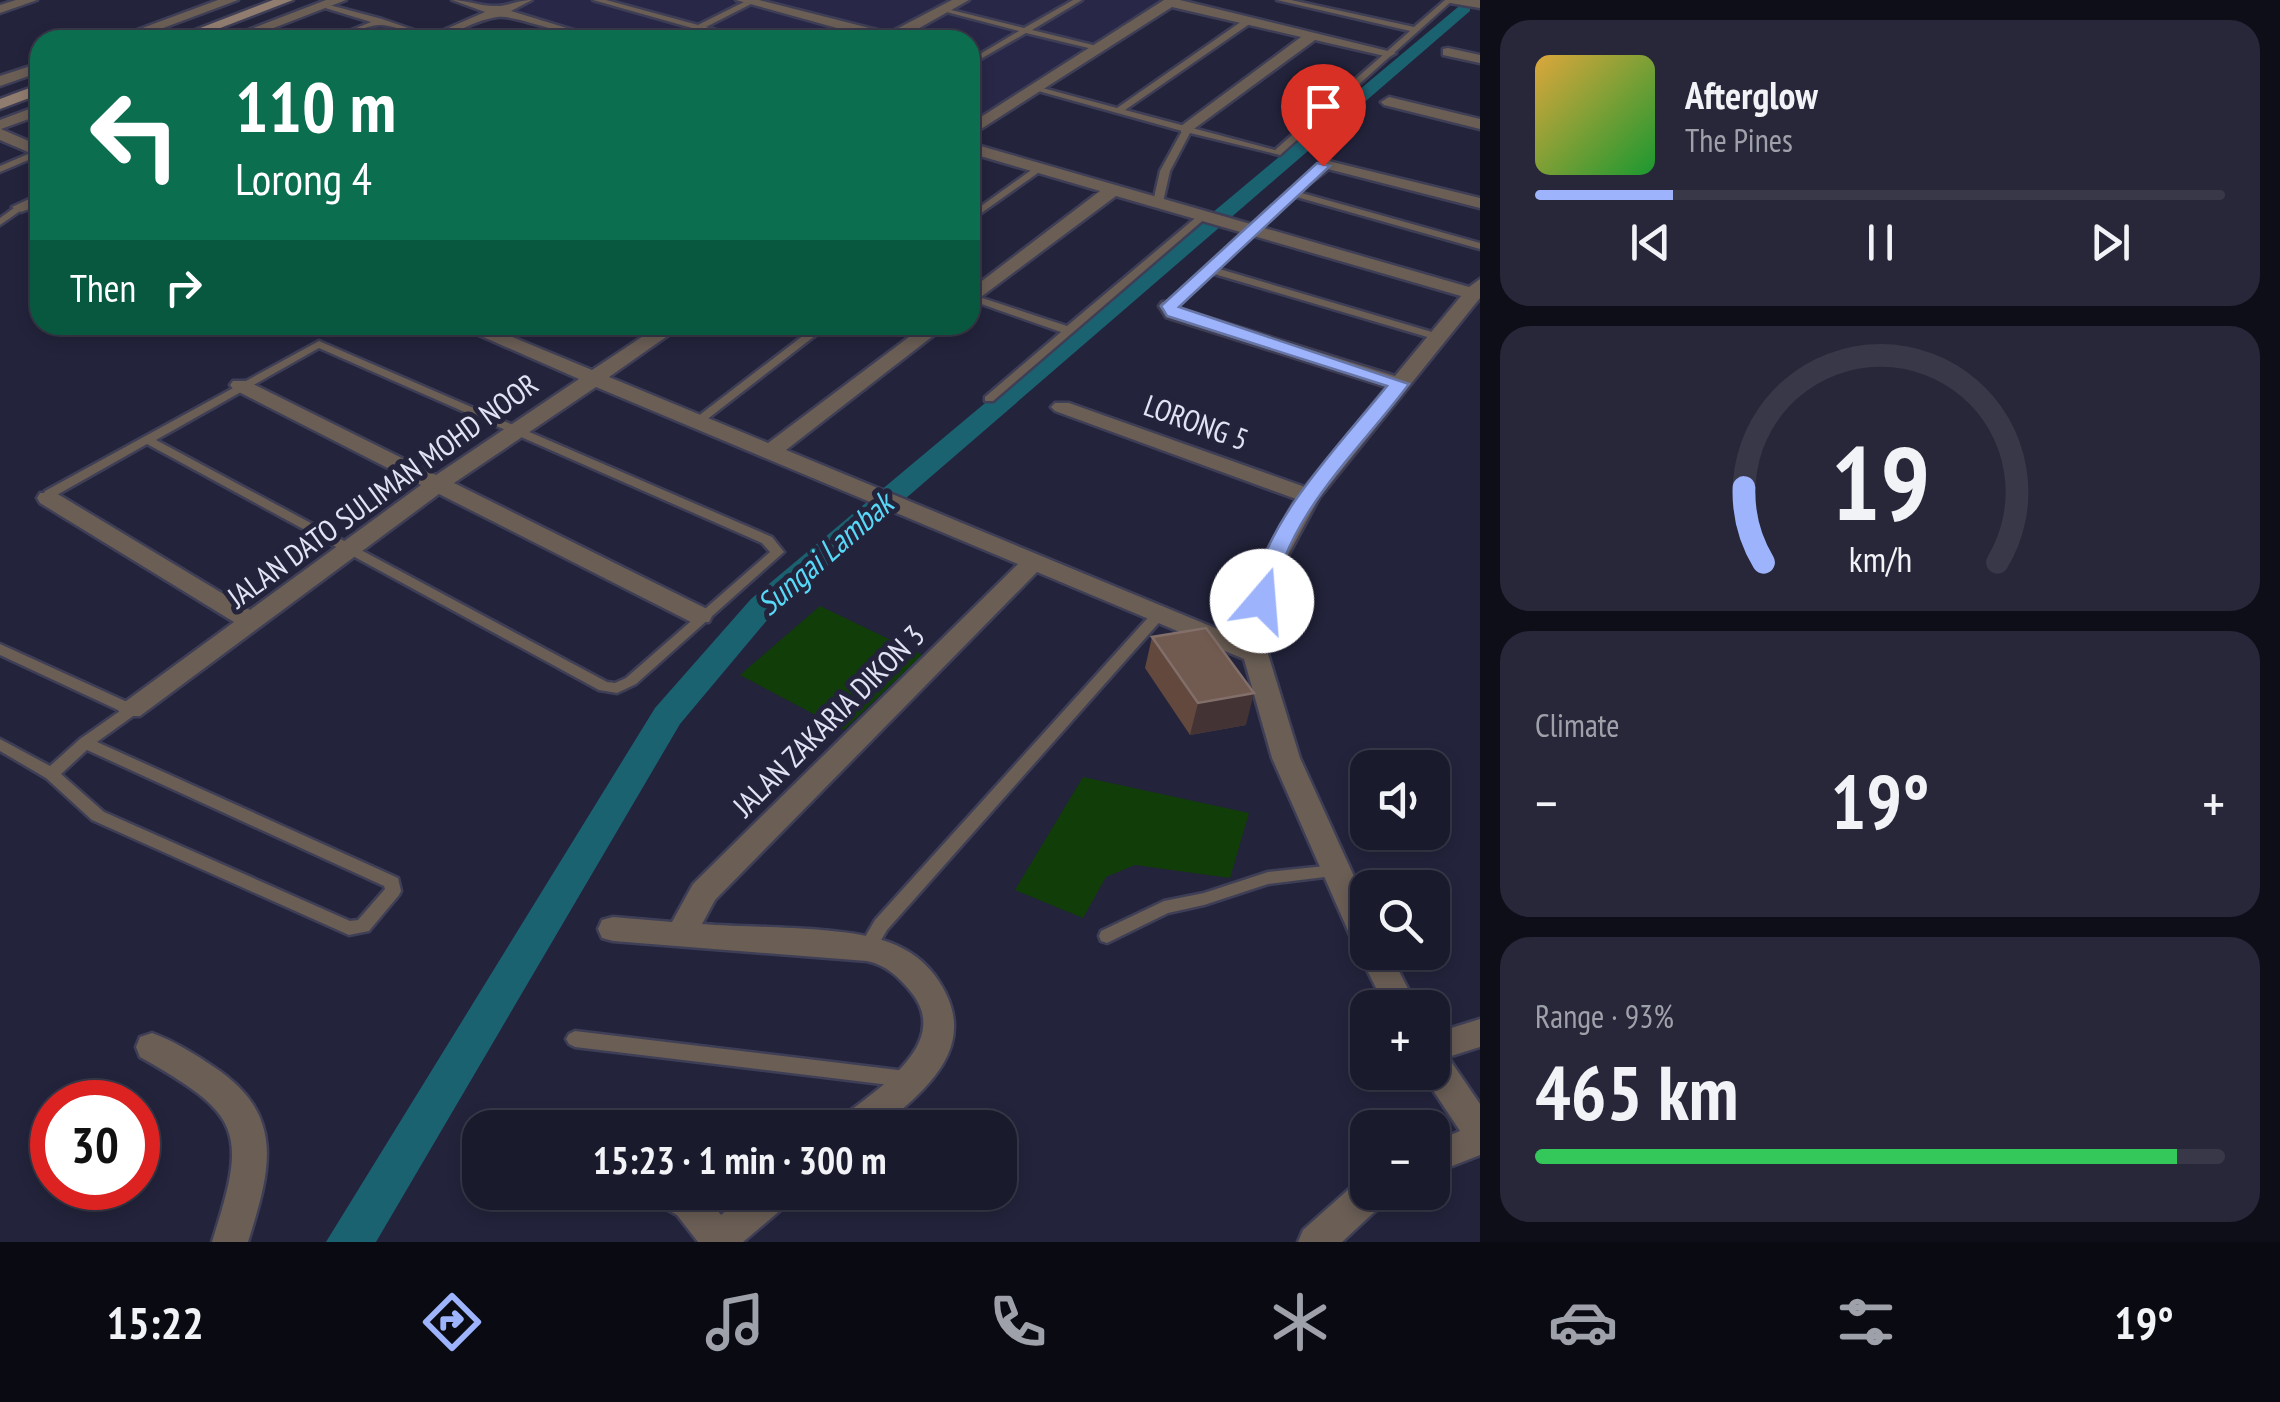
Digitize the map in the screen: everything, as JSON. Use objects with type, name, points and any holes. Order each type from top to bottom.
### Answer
[{"type":"street","points":[[0,10],[30,0]]},
{"type":"street","points":[[146,30],[231,0]]},
{"type":"street","points":[[204,30],[286,0]]},
{"type":"street","points":[[459,0],[565,30]]},
{"type":"street","points":[[454,30],[525,0]]},
{"type":"street","points":[[906,30],[962,0]]},
{"type":"street","points":[[1455,0],[1480,4]]},
{"type":"street","points":[[747,1],[855,30]]},
{"type":"street","points":[[980,125],[1172,1],[1389,53]]},
{"type":"street","points":[[256,30],[332,2]]},
{"type":"street","points":[[1187,129],[1312,36]]},
{"type":"street","points":[[1448,52],[1480,59]]},
{"type":"street","points":[[0,81],[30,70]]},
{"type":"street","points":[[0,104],[30,94]]},
{"type":"street","points":[[1388,102],[1480,124]]},
{"type":"street","points":[[0,125],[30,114]]},
{"type":"street","points":[[0,134],[30,148]]},
{"type":"street","points":[[980,151],[1476,290],[1309,496],[1266,574],[1255,654],[1286,758],[1350,903]]},
{"type":"street","points":[[1330,164],[1480,203]]},
{"type":"street","points":[[980,291],[1114,190]]},
{"type":"street","points":[[21,206],[30,203]]},
{"type":"street","points":[[1169,306],[1173,313],[1399,384]]},
{"type":"street","points":[[490,335],[1255,654]]},
{"type":"street","name":"JALAN DATO SULIMAN MOHD NOOR","points":[[132,710],[436,485],[652,335]]},
{"type":"street","points":[[770,452],[923,335]]},
{"type":"street","points":[[240,385],[700,616]]},
{"type":"street","name":"LORONG 5","points":[[1062,406],[1309,496]]},
{"type":"street","points":[[48,498],[252,622]]},
{"type":"street","name":"JALAN ZAKARIA DIKON 3","points":[[681,934],[704,892],[1034,562]]},
{"type":"street","points":[[613,929],[867,949],[902,959],[936,998],[942,1025],[934,1054],[912,1080],[876,1110]]},
{"type":"street","points":[[1450,1042],[1480,1032]]},
{"type":"street","points":[[152,1047],[209,1078],[238,1104],[251,1136],[250,1180],[230,1242]]},
{"type":"street","points":[[1450,1089],[1480,1136],[1450,1150]]},
{"type":"street","points":[[696,1210],[717,1241],[754,1210]]},
{"type":"street","points":[[1316,1242],[1351,1210]]},
{"type":"lane","points":[[597,0],[706,30]]},
{"type":"lane","points":[[980,57],[1078,0]]},
{"type":"lane","points":[[1281,0],[1416,30]]},
{"type":"lane","points":[[1034,90],[1277,152],[1455,0]]},
{"type":"lane","points":[[694,30],[747,1]]},
{"type":"lane","points":[[332,2],[404,30]]},
{"type":"lane","points":[[943,10],[1098,49]]},
{"type":"lane","points":[[1118,111],[1248,20]]},
{"type":"lane","points":[[358,30],[379,22]]},
{"type":"lane","points":[[1158,202],[1166,170],[1187,129]]},
{"type":"lane","points":[[0,169],[30,156]]},
{"type":"lane","points":[[1169,306],[1291,193],[1330,164]]},
{"type":"lane","points":[[980,211],[1040,168]]},
{"type":"lane","points":[[1291,193],[1480,246]]},
{"type":"lane","points":[[0,203],[21,206]]},
{"type":"lane","points":[[0,222],[21,206]]},
{"type":"lane","points":[[988,399],[1213,218]]},
{"type":"lane","points":[[1210,269],[1438,336]]},
{"type":"lane","points":[[980,301],[1070,332]]},
{"type":"lane","points":[[697,422],[811,335]]},
{"type":"lane","points":[[48,498],[146,439],[312,345],[326,344],[775,546],[777,552],[700,616],[631,681],[617,688],[604,687],[146,439]]},
{"type":"lane","points":[[867,949],[881,925],[1159,614]]},
{"type":"lane","points":[[0,649],[132,710]]},
{"type":"lane","points":[[51,774],[85,742],[132,710]]},
{"type":"lane","points":[[0,744],[51,774],[98,816],[349,928],[363,926],[393,891],[392,882],[85,742]]},
{"type":"lane","points":[[1107,936],[1164,907],[1204,899],[1268,878],[1335,871]]},
{"type":"lane","points":[[575,1038],[912,1080]]},
{"type":"shaded area","points":[[470,0],[1181,0],[980,131],[980,30],[574,30]]},
{"type":"green space","points":[[820,606],[922,655],[844,730],[740,675]]},
{"type":"green space","points":[[1083,777],[1249,813],[1230,878],[1135,865],[1106,877],[1083,918],[1015,890]]},
{"type":"building","points":[[1206,628],[1254,693],[1198,703],[1152,637]]},
{"type":"waterway","name":"Sungai Lambak","points":[[350,1242],[667,716],[762,606],[1464,7]]},
{"type":"route","points":[[1262,601],[1266,574],[1309,496],[1399,384],[1173,313],[1169,306],[1323,166]]}]
